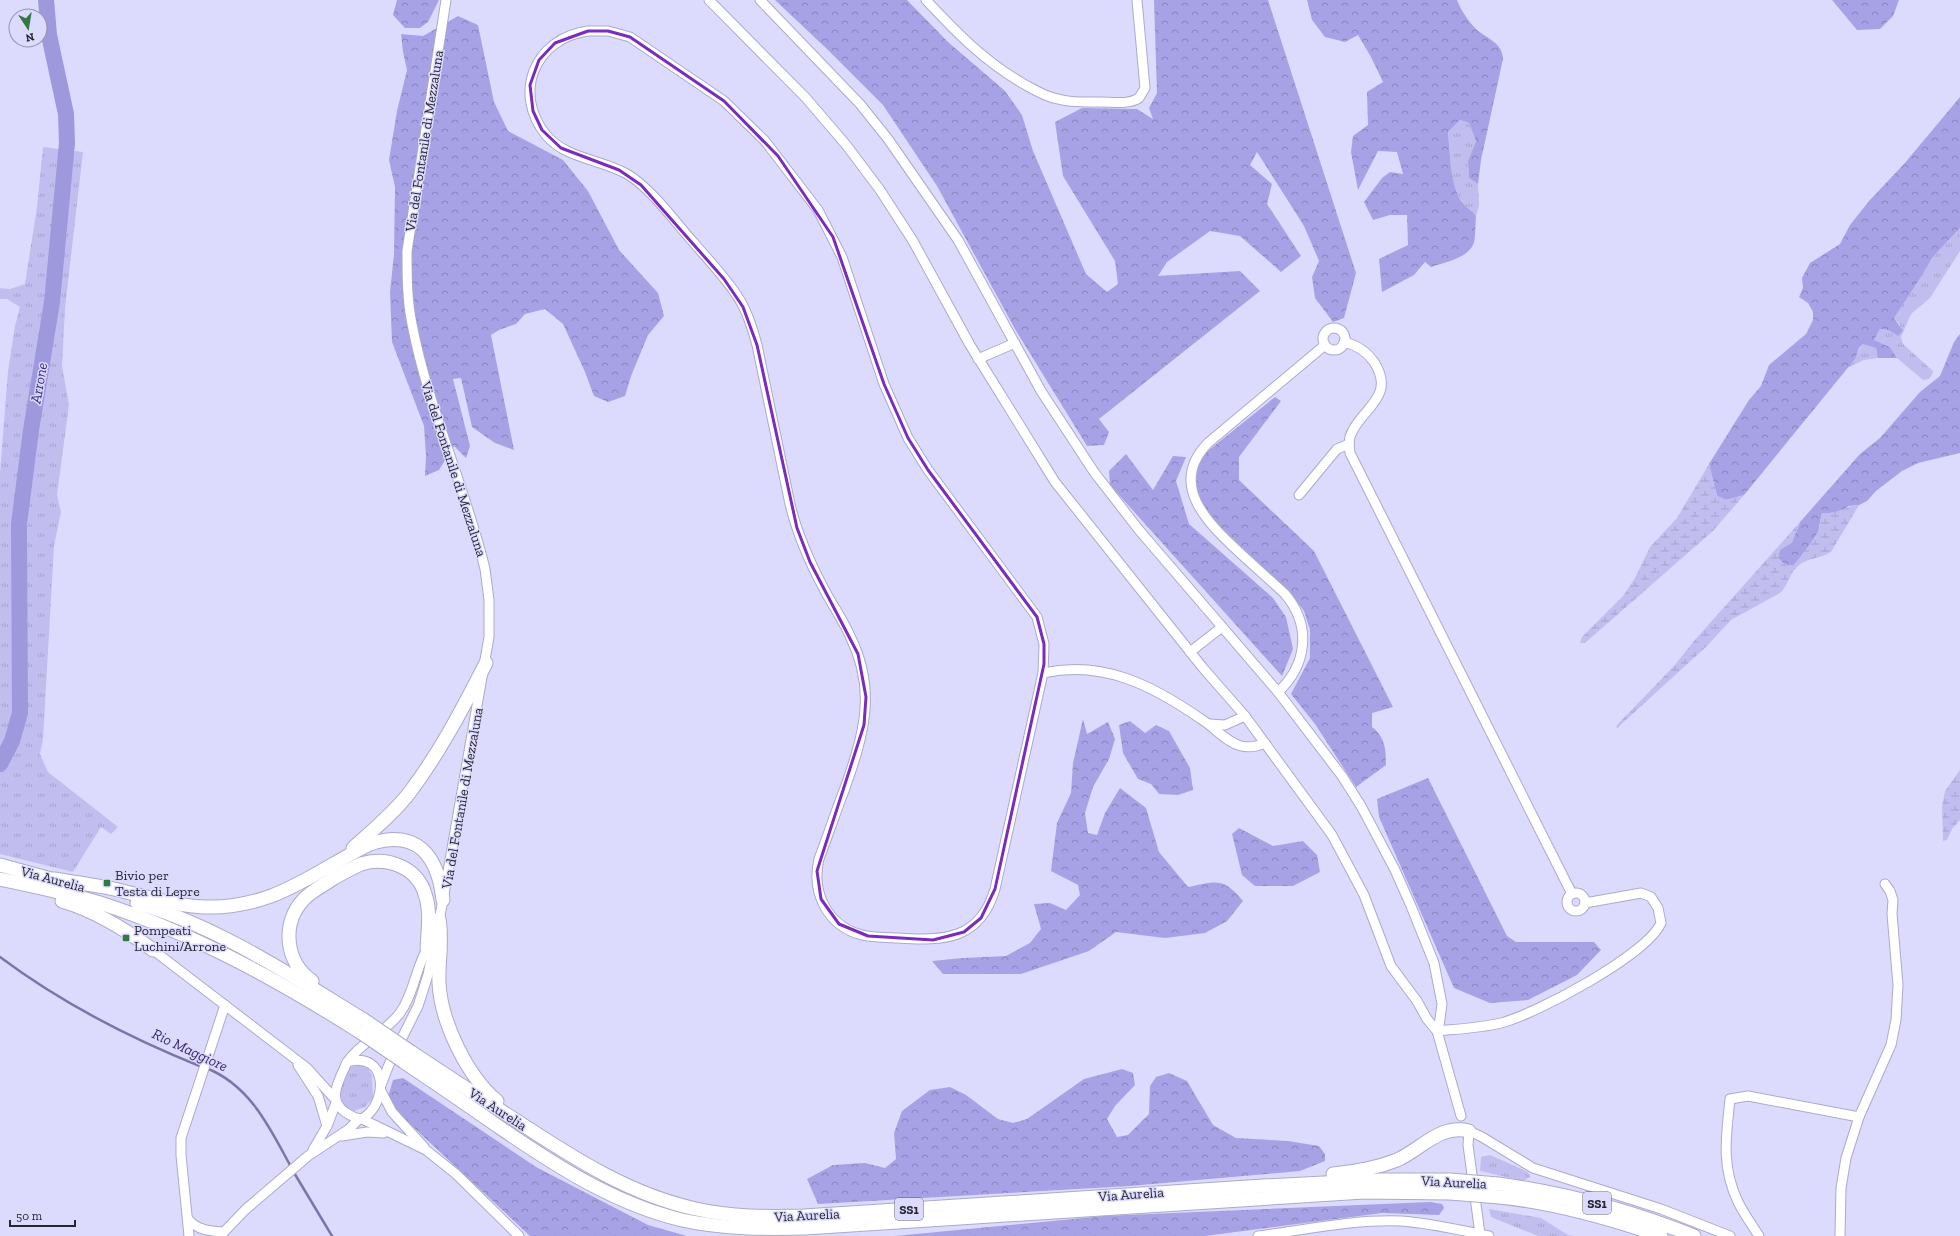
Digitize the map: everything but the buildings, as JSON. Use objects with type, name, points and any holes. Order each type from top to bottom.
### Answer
[{"type":"highway","points":[[345,857],[409,794],[443,746],[486,663]]},
{"type":"highway","points":[[54,879],[111,889],[184,906],[216,908],[242,905],[272,896],[370,844],[384,840],[399,839],[412,842],[424,851],[435,866],[440,880],[443,900]]},
{"type":"highway","points":[[351,1012],[350,1005],[308,979],[293,958],[289,945],[290,926],[296,910],[308,896],[350,869],[362,864],[382,862],[404,867],[415,876],[426,894],[429,913],[430,943]]},
{"type":"highway","name":"Via Aurelia","points":[[0,865],[140,903],[210,931],[300,980],[351,1012],[362,1026]]},
{"type":"highway","points":[[0,879],[9,886],[64,901],[90,911],[118,926],[153,950]]},
{"type":"highway","name":"Via Aurelia","points":[[0,879],[99,903],[162,926],[218,952],[362,1026],[408,1057],[550,1162],[590,1184],[624,1200],[655,1212],[683,1220],[728,1227],[765,1229],[805,1228],[1450,1187]]},
{"type":"highway","points":[[439,919],[441,928],[439,977],[441,998],[451,1030],[465,1062],[488,1093],[501,1105],[536,1129],[543,1138]]},
{"type":"highway","name":"Via Aurelia","points":[[408,1057],[596,1170],[646,1194],[690,1208],[733,1215],[804,1216],[1178,1191],[1370,1180],[1499,1190],[1590,1202],[1666,1225],[1694,1236]]},
{"type":"highway","points":[[1178,1191],[1250,1181],[1362,1170],[1400,1158],[1443,1132],[1454,1129],[1469,1131]]},
{"type":"highway","name":"Via Aurelia","points":[[1499,1190],[1628,1224],[1661,1236]]},
{"type":"highway","points":[[1572,1209],[1638,1236]]},
{"type":"street","name":"Via del Fontanile di Mezzaluna","points":[[348,1062],[356,1050],[386,1028],[400,1013],[414,985],[439,919],[486,663],[490,619],[485,569],[421,365],[411,323],[407,289],[407,251],[446,0]]},
{"type":"street","points":[[709,0],[806,98],[858,161],[913,241],[978,359],[1055,482],[1190,652],[1245,716],[1307,799],[1344,854],[1368,903],[1391,966],[1417,1001],[1427,1019],[1437,1031],[1461,1116]]},
{"type":"street","points":[[760,0],[857,101],[885,134],[958,240],[1041,392],[1104,487],[1278,692],[1346,781],[1404,887],[1434,963],[1439,982],[1442,1004],[1440,1026],[1437,1031]]},
{"type":"street","points":[[926,0],[962,38],[996,68],[1046,96],[1079,102],[1129,102],[1136,100],[1143,94],[1144,86],[1137,0]]},
{"type":"street","points":[[608,30],[630,38],[724,101],[753,128],[778,156],[818,210],[833,237],[849,276],[884,384],[908,438],[928,470],[1037,617],[1044,644],[1042,672],[995,889],[989,906],[981,918],[960,934],[933,940],[868,936],[855,932],[839,924],[827,911],[821,899],[817,885],[817,871],[856,757],[864,725],[866,697],[858,654],[848,630],[810,562],[797,528],[790,504],[757,345],[743,307],[724,278],[641,185],[628,174],[561,148],[542,130],[532,107],[530,85],[533,72],[539,60],[555,43],[568,36],[588,31],[608,30]]},
{"type":"street","points":[[1331,329],[1341,331],[1344,336],[1344,342],[1341,348],[1334,350],[1325,345],[1324,335],[1331,329]]},
{"type":"street","points":[[1344,342],[1358,347],[1372,359],[1378,371],[1381,383],[1376,401],[1352,431],[1349,444],[1350,453],[1572,894]]},
{"type":"street","points":[[978,359],[1014,343]]},
{"type":"street","points":[[1278,692],[1288,681],[1301,661],[1302,635],[1299,616],[1285,594],[1219,533],[1204,515],[1194,497],[1192,476],[1197,456],[1208,443],[1325,345]]},
{"type":"street","points":[[1299,496],[1337,449],[1349,444]]},
{"type":"street","points":[[1190,652],[1222,627]]},
{"type":"street","points":[[1042,672],[1079,668],[1117,674],[1142,684],[1167,697],[1210,724],[1228,740],[1241,746],[1252,747],[1265,743]]},
{"type":"street","points":[[1210,724],[1225,725],[1245,716]]},
{"type":"street","points":[[1840,1236],[1840,1196],[1842,1173],[1859,1117],[1891,1045],[1896,1020],[1898,985],[1892,914],[1893,900],[1885,884]]},
{"type":"street","points":[[1437,1031],[1490,1025],[1509,1020],[1541,1007],[1590,980],[1633,953],[1648,941],[1661,923],[1658,908],[1651,897],[1641,893],[1585,903],[1580,911],[1572,910],[1568,906],[1567,900],[1572,894]]},
{"type":"street","points":[[1572,894],[1581,895],[1585,903]]},
{"type":"street","name":"Via del Fontanile di Mezzaluna","points":[[381,1088],[390,1062],[418,1006],[428,976],[434,949],[430,943]]},
{"type":"street","points":[[153,950],[315,1076],[343,1111],[426,1150],[456,1174],[519,1236]]},
{"type":"street","points":[[189,1236],[181,1155],[181,1138],[225,1005]]},
{"type":"street","points":[[294,1059],[318,1096],[327,1126]]},
{"type":"street","points":[[307,1157],[316,1146],[327,1126],[335,1101],[339,1080],[348,1062],[362,1060],[372,1064],[378,1072],[381,1088],[390,1110],[419,1140],[426,1150]]},
{"type":"street","points":[[188,1219],[200,1229],[222,1234],[245,1210],[307,1157],[375,1108],[381,1088]]},
{"type":"street","points":[[1759,1236],[1739,1203],[1730,1183],[1726,1166],[1726,1143],[1730,1099],[1748,1096],[1859,1117]]},
{"type":"street","points":[[336,1137],[372,1131],[402,1138]]},
{"type":"street","points":[[1258,1236],[1382,1221],[1410,1222],[1485,1235],[1468,1145],[1469,1131],[1482,1137],[1533,1168],[1661,1209],[1730,1236]]},
{"type":"highlighted area","points":[[588,31],[608,31],[630,37],[724,101],[778,156],[833,237],[884,384],[908,438],[928,470],[1037,617],[1044,644],[1044,664],[995,889],[981,918],[964,932],[933,940],[868,936],[839,924],[821,899],[817,871],[864,725],[866,697],[858,654],[810,562],[797,528],[757,345],[743,307],[724,279],[641,185],[619,170],[561,148],[542,130],[533,111],[530,85],[539,60],[555,43]]},
{"type":"green space","points":[[397,0],[439,0],[428,22],[420,28],[405,28],[393,15]]},
{"type":"green space","points":[[775,0],[907,0],[948,42],[1005,91],[1022,115],[1033,151],[1086,274],[1107,292],[1118,284],[1115,261],[1063,176],[1055,122],[1082,108],[1137,109],[1153,119],[1149,108],[1157,93],[1154,0],[1268,0],[1356,273],[1344,318],[1333,322],[1315,298],[1312,277],[1319,261],[1304,226],[1257,152],[1250,165],[1272,184],[1267,204],[1301,256],[1281,272],[1240,236],[1210,231],[1167,262],[1158,276],[1240,271],[1260,291],[1099,419],[1109,432],[1104,445],[1087,446],[1015,329],[937,186],[883,105]]},
{"type":"green space","points":[[1307,0],[1457,0],[1473,26],[1493,41],[1502,53],[1503,59],[1481,160],[1478,184],[1469,178],[1468,161],[1476,141],[1469,123],[1460,120],[1448,132],[1451,166],[1456,190],[1460,201],[1476,216],[1475,239],[1472,247],[1468,252],[1456,259],[1431,267],[1425,262],[1414,275],[1382,292],[1379,259],[1408,245],[1407,215],[1390,215],[1373,220],[1364,202],[1382,178],[1390,172],[1403,174],[1397,152],[1378,151],[1358,190],[1351,152],[1353,136],[1368,125],[1367,92],[1383,82],[1358,35],[1345,42],[1325,37],[1312,20]]},
{"type":"green space","points":[[1832,0],[1899,0],[1893,16],[1880,29],[1857,30]]},
{"type":"green space","points":[[458,16],[478,25],[494,102],[508,131],[563,160],[588,191],[619,250],[658,293],[664,316],[648,335],[631,376],[625,396],[608,402],[594,396],[585,372],[563,324],[545,309],[525,314],[516,324],[499,330],[491,335],[514,450],[495,443],[472,427],[461,378],[453,379],[470,446],[466,458],[454,446],[439,470],[425,476],[426,456],[424,426],[392,342],[390,292],[394,254],[395,187],[389,160],[397,111],[407,70],[401,34],[423,36]]},
{"type":"green space","points":[[1960,97],[1960,228],[1932,258],[1894,318],[1903,331],[1898,336],[1888,330],[1880,329],[1874,340],[1890,347],[1897,358],[1878,358],[1876,348],[1863,344],[1859,348],[1855,359],[1744,495],[1726,500],[1717,496],[1709,464],[1749,400],[1761,386],[1769,365],[1806,334],[1813,320],[1813,312],[1808,303],[1799,297],[1803,288],[1802,278],[1810,263],[1840,244],[1850,225],[1869,201],[1904,164]]},
{"type":"green space","points":[[1460,120],[1469,123],[1476,141],[1468,161],[1469,178],[1478,184],[1479,205],[1476,216],[1460,201],[1452,174],[1448,132]]},
{"type":"green space","points":[[43,147],[83,152],[65,308],[62,366],[69,405],[57,495],[61,512],[54,546],[43,739],[40,754],[48,772],[118,827],[111,834],[101,827],[73,872],[0,854],[0,473],[8,371],[15,326],[20,307],[7,299],[0,299],[0,288],[10,289],[25,284],[37,207]]},
{"type":"green space","points":[[1960,228],[1960,251],[1930,298],[1911,314],[1901,337],[1903,344],[1933,371],[1929,379],[1923,380],[1897,358],[1890,347],[1874,340],[1880,329],[1888,330],[1898,336],[1900,325],[1894,318],[1932,258]]},
{"type":"green space","points":[[1960,334],[1960,453],[1918,463],[1902,471],[1876,491],[1867,501],[1859,505],[1849,506],[1837,513],[1822,513],[1818,532],[1807,549],[1793,566],[1784,564],[1778,558],[1780,549],[1793,538],[1800,522],[1860,454],[1880,438],[1920,392],[1940,376],[1954,342]]},
{"type":"green space","points":[[1863,344],[1876,348],[1878,358],[1864,360],[1847,368]]},
{"type":"green space","points":[[1275,397],[1281,401],[1239,457],[1239,480],[1314,551],[1393,707],[1372,713],[1372,727],[1380,735],[1384,744],[1386,765],[1356,787],[1315,724],[1291,694],[1310,658],[1310,630],[1304,611],[1291,594],[1211,518],[1201,503],[1197,491],[1196,471],[1204,454]]},
{"type":"green space","points":[[1126,454],[1153,490],[1173,456],[1186,457],[1176,481],[1189,524],[1273,598],[1286,617],[1293,649],[1282,676],[1110,485],[1109,471]]},
{"type":"green space","points":[[1709,464],[1717,496],[1726,500],[1744,495],[1713,531],[1585,643],[1580,643],[1582,637],[1623,596],[1635,578],[1650,547],[1677,518]]},
{"type":"green space","points":[[1859,505],[1831,552],[1805,561],[1794,570],[1780,593],[1731,620],[1707,646],[1616,729],[1618,724],[1674,666],[1694,641],[1800,522],[1792,543],[1780,550],[1778,558],[1784,564],[1793,566],[1807,549],[1818,532],[1822,513],[1833,512]]},
{"type":"green space","points":[[1083,719],[1087,734],[1108,722],[1115,739],[1109,759],[1093,787],[1085,813],[1088,833],[1097,835],[1105,813],[1120,788],[1146,808],[1159,852],[1188,887],[1212,883],[1224,884],[1236,893],[1243,901],[1227,921],[1205,933],[1165,938],[1116,932],[1089,951],[1021,974],[943,974],[932,961],[1006,956],[1030,943],[1041,929],[1034,904],[1050,903],[1066,910],[1080,895],[1078,885],[1051,871],[1057,823],[1071,793],[1073,763]]},
{"type":"green space","points":[[1130,721],[1145,733],[1156,725],[1169,731],[1190,768],[1193,790],[1178,795],[1159,794],[1151,784],[1138,779],[1123,753],[1119,725]]},
{"type":"green space","points":[[1960,770],[1960,820],[1952,829],[1947,840],[1943,841],[1942,806],[1945,791]]},
{"type":"green space","points":[[1428,778],[1507,936],[1516,942],[1594,942],[1601,950],[1577,975],[1528,1000],[1490,1003],[1454,988],[1379,817],[1377,799]]},
{"type":"green space","points":[[1239,828],[1273,846],[1303,841],[1317,855],[1320,872],[1293,886],[1255,886],[1242,875],[1232,834]]},
{"type":"green space","points":[[356,1065],[367,1067],[372,1075],[373,1098],[365,1107],[354,1111],[344,1106],[341,1089],[344,1076],[347,1071]]},
{"type":"green space","points":[[1122,1069],[1133,1073],[1135,1085],[1115,1106],[1107,1119],[1117,1137],[1128,1135],[1149,1114],[1150,1086],[1156,1077],[1169,1073],[1187,1081],[1213,1125],[1236,1138],[1288,1141],[1319,1146],[1325,1154],[1325,1161],[1300,1171],[1130,1186],[818,1204],[807,1179],[833,1165],[865,1163],[885,1168],[896,1159],[894,1133],[902,1111],[930,1090],[950,1087],[966,1095],[998,1119],[1013,1123],[1027,1119],[1084,1079]]},
{"type":"green space","points":[[403,1078],[536,1167],[648,1225],[687,1236],[530,1236],[397,1112],[388,1097],[393,1080]]},
{"type":"green space","points":[[1490,1155],[1528,1172],[1530,1177],[1523,1181],[1480,1171],[1481,1157]]},
{"type":"green space","points":[[1430,1202],[1442,1204],[1444,1208],[1439,1215],[1382,1213],[1205,1236],[895,1236],[1104,1216]]},
{"type":"green space","points":[[1489,1209],[1541,1218],[1568,1235],[1574,1236],[1538,1236],[1491,1217]]},
{"type":"waterway","name":"Arrone","points":[[0,764],[12,741],[20,713],[19,524],[31,430],[52,302],[67,143],[66,114],[49,35],[46,0]]},
{"type":"waterway","name":"Rio Maggiore","points":[[0,957],[47,989],[97,1018],[123,1032],[202,1067]]},
{"type":"waterway","name":"Rio Maggiore","points":[[206,1068],[235,1085],[247,1097],[257,1109],[275,1137],[291,1167]]},
{"type":"waterway","name":"Rio Maggiore","points":[[293,1171],[332,1236]]},
{"type":"place","name":"Bivio per Testa di Lepre","points":[[107,883]]},
{"type":"place","name":"Pompeati Luchini/Arrone","points":[[126,938]]}]
